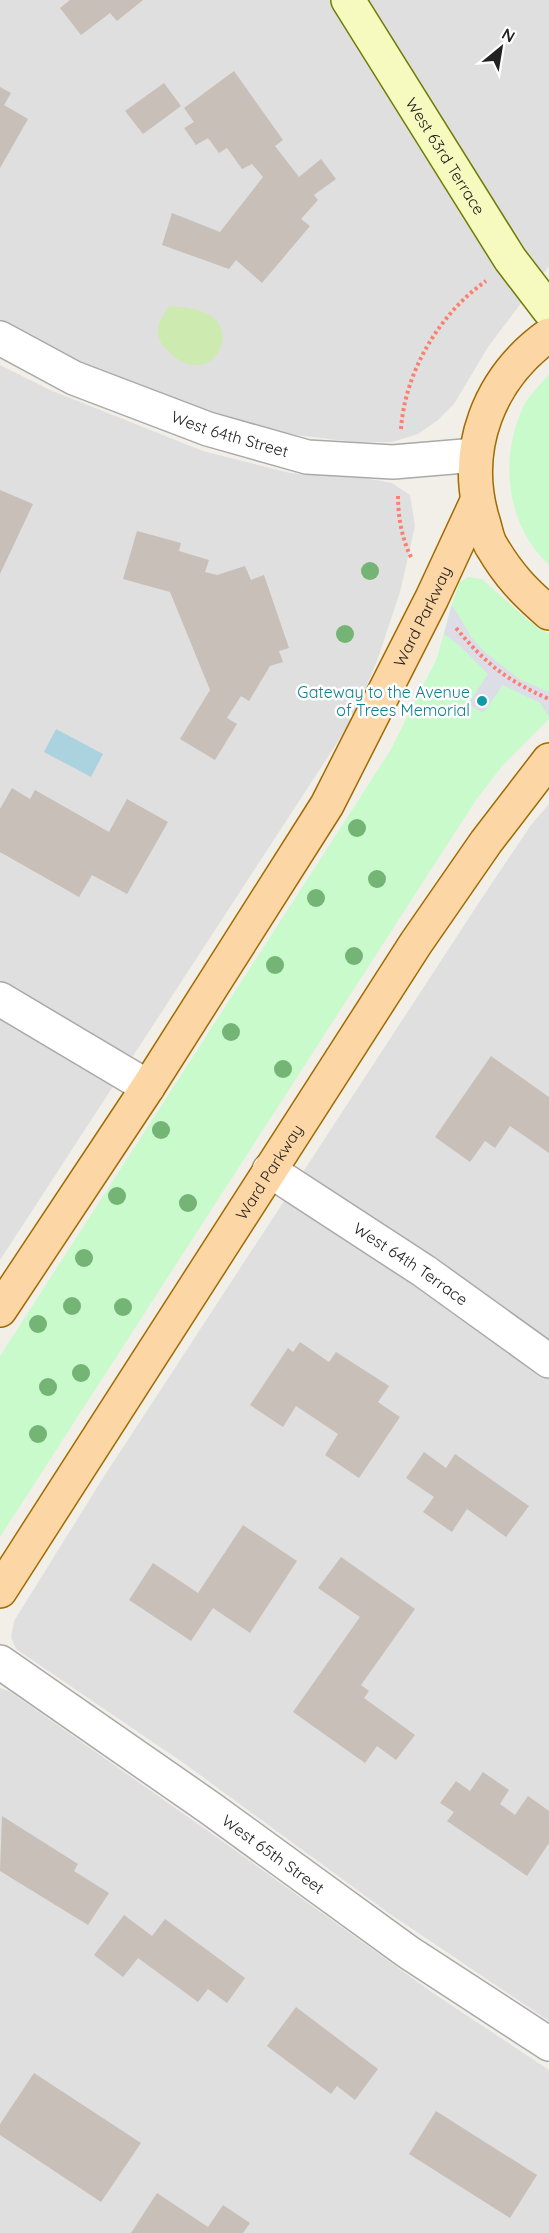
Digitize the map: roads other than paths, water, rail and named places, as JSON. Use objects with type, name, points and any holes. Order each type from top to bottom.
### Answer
[{"type":"main road","points":[[549,335],[529,350],[503,381],[485,416],[476,455],[475,478],[477,501],[490,545],[516,583],[549,613]]},
{"type":"main road","name":"Ward Parkway","points":[[0,1310],[148,1087],[327,805],[432,598],[477,501]]},
{"type":"main road","name":"Ward Parkway","points":[[0,1591],[416,943],[486,842],[549,760]]},
{"type":"street","name":"West 63rd Terrace","points":[[348,0],[510,259],[549,310]]},
{"type":"street","name":"West 64th Street","points":[[0,338],[74,378],[208,429],[307,458],[393,462],[476,455]]},
{"type":"street","points":[[0,999],[148,1087]]},
{"type":"street","name":"West 64th Terrace","points":[[269,1170],[424,1271],[549,1361]]},
{"type":"street","name":"West 65th Street","points":[[0,1662],[200,1801],[408,1952],[549,2044]]},
{"type":"water","points":[[56,729],[103,754],[91,777],[44,752]]},
{"type":"place","name":"Gateway to the Avenue of Trees Memorial","points":[[482,701]]}]
